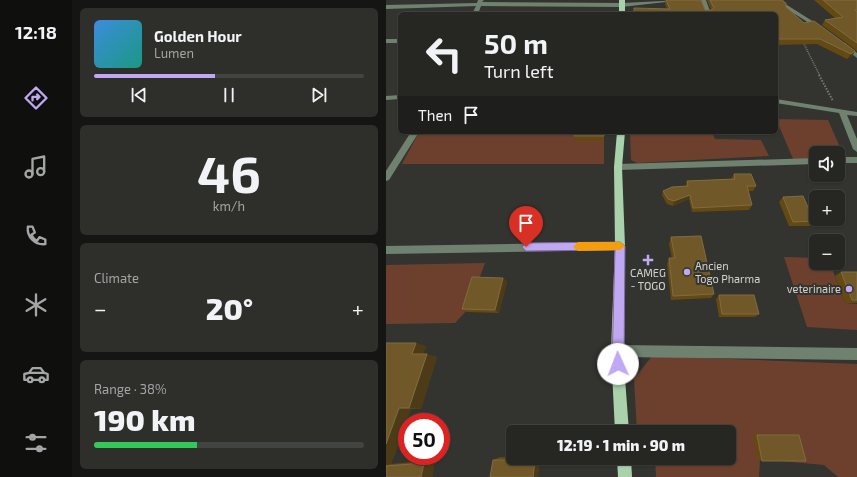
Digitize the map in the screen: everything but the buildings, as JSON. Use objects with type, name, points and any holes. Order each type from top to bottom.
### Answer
[{"type":"main road","points":[[621,134],[618,167],[620,246],[617,351],[622,425]]},
{"type":"main road","points":[[624,465],[625,477]]},
{"type":"street","points":[[386,7],[480,2],[622,2],[680,0]]},
{"type":"street","points":[[702,0],[707,12]]},
{"type":"street","points":[[776,0],[825,32]]},
{"type":"street","points":[[477,12],[480,2]]},
{"type":"street","points":[[837,40],[857,56]]},
{"type":"street","points":[[386,41],[398,41]]},
{"type":"street","points":[[386,98],[398,97]]},
{"type":"street","points":[[778,101],[857,114]]},
{"type":"street","points":[[842,112],[857,150]]},
{"type":"street","points":[[386,178],[414,134]]},
{"type":"street","points":[[845,160],[857,160]]},
{"type":"street","points":[[618,167],[809,161]]},
{"type":"street","points":[[386,250],[620,246]]},
{"type":"street","points":[[617,351],[857,354]]},
{"type":"path","points":[[801,39],[811,55],[824,88],[842,112]]},
{"type":"shaded area","points":[[778,119],[828,120],[839,146],[809,146],[809,161],[794,161],[778,124]]},
{"type":"shaded area","points":[[418,134],[576,134],[576,141],[604,141],[604,164],[402,164]]},
{"type":"shaded area","points":[[630,134],[713,134],[715,139],[761,140],[769,156],[637,163],[631,160]]},
{"type":"shaded area","points":[[784,257],[809,258],[809,270],[833,270],[845,303],[857,304],[857,330],[807,327]]},
{"type":"shaded area","points":[[485,263],[468,309],[455,323],[386,324],[386,265]]},
{"type":"shaded area","points":[[652,356],[857,364],[857,477],[838,477],[824,465],[760,459],[759,477],[656,477],[655,465],[736,465],[736,425],[637,425],[634,379]]},
{"type":"slow traffic","points":[[578,247],[620,246]]},
{"type":"place","name":"CAMEG - TOGO","points":[[648,260]]},
{"type":"place","name":"Ancien Togo Pharma","points":[[687,272]]},
{"type":"place","name":"veterinaire","points":[[849,289]]},
{"type":"route","points":[[526,247],[620,246],[617,351],[618,364]]}]
